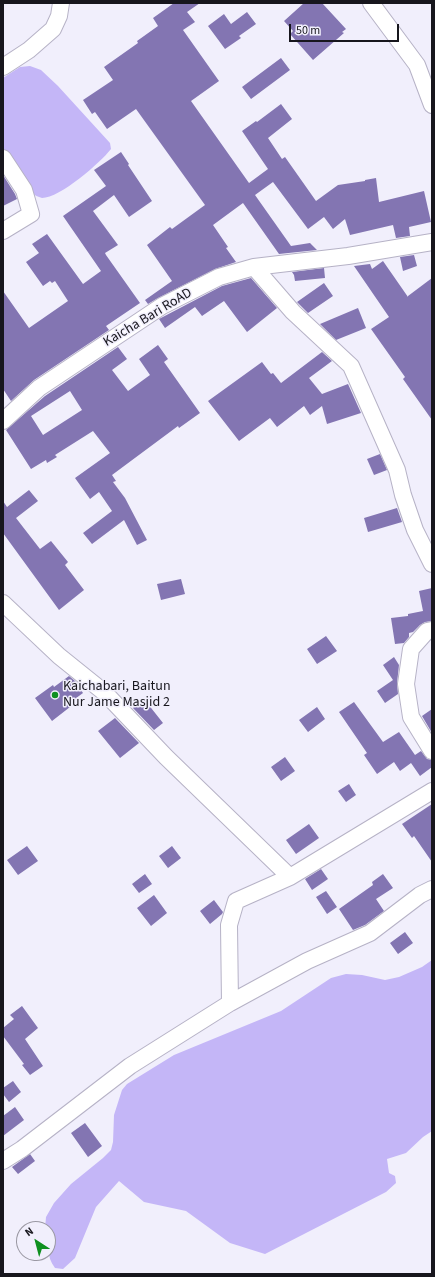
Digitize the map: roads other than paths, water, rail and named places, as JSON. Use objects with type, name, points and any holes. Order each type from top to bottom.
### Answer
[{"type":"street","points":[[3,67],[29,50],[53,29],[59,16],[61,3]]},
{"type":"street","points":[[372,3],[417,65],[432,105]]},
{"type":"street","points":[[3,158],[24,190],[31,214],[3,231]]},
{"type":"street","name":"Kaicha Bari RoAD","points":[[3,420],[39,388],[162,306],[219,277],[254,267],[348,256],[432,242]]},
{"type":"street","points":[[254,267],[293,312],[351,366],[397,470],[403,495],[416,530],[432,564]]},
{"type":"street","points":[[3,603],[59,656],[105,694],[166,757],[290,877]]},
{"type":"street","points":[[432,630],[427,631],[411,649],[406,684],[411,717],[432,751]]},
{"type":"street","points":[[230,1003],[229,925],[236,901],[290,877],[432,791]]},
{"type":"street","points":[[3,1162],[130,1066],[230,1003],[307,961],[370,932],[420,895],[432,889]]},
{"type":"place","name":"Kaichabari, Baitun Nur Jame Masjid 2","points":[[55,695]]}]
